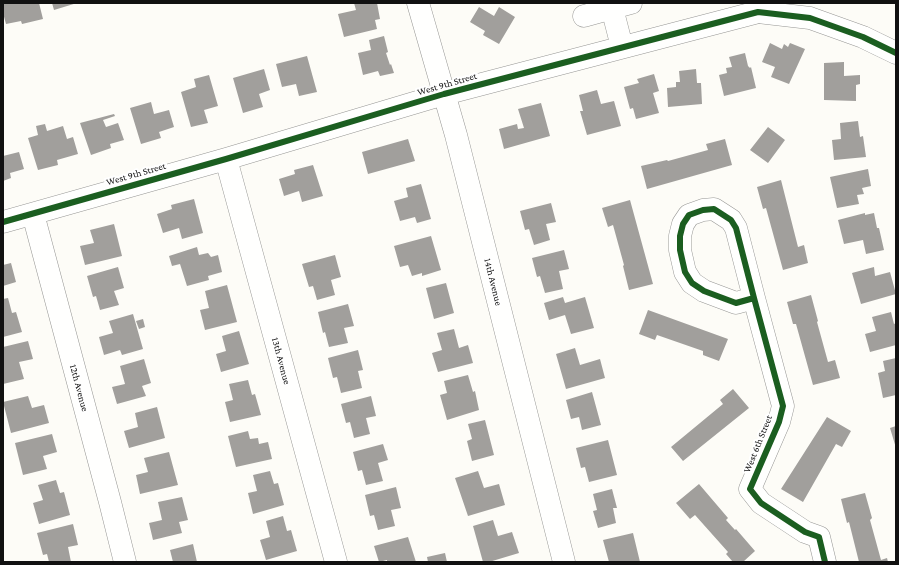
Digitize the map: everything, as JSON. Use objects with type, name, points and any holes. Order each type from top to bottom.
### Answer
[{"type":"street","name":"14th Avenue","points":[[418,3],[444,94],[564,562]]},
{"type":"street","points":[[584,16],[621,6],[622,47]]},
{"type":"street","name":"West 9th Street","points":[[3,222],[226,159],[444,94],[758,12],[810,18],[863,37],[896,53]]},
{"type":"street","name":"13th Avenue","points":[[226,159],[336,562]]},
{"type":"street","name":"12th Avenue","points":[[33,214],[106,487],[124,562]]},
{"type":"street","name":"West 6th Street","points":[[754,298],[783,406],[779,422],[750,489],[761,503],[805,532],[820,537],[826,562]]},
{"type":"building","points":[[3,3],[39,3],[43,19],[22,24],[21,21],[6,24],[3,13]]},
{"type":"building","points":[[52,3],[77,3],[54,10]]},
{"type":"building","points":[[354,3],[377,3],[380,19],[375,20],[377,29],[344,37],[338,14],[356,10]]},
{"type":"building","points":[[479,7],[494,16],[499,7],[515,17],[499,44],[483,35],[485,31],[470,22]]},
{"type":"building","points":[[384,36],[388,52],[386,53],[394,73],[380,76],[378,71],[363,75],[358,53],[371,50],[369,40]]},
{"type":"building","points":[[770,43],[782,49],[784,44],[788,47],[790,43],[805,49],[789,84],[771,77],[775,67],[762,62]]},
{"type":"building","points":[[745,53],[748,66],[750,68],[751,67],[756,88],[724,96],[719,75],[727,73],[726,68],[732,67],[729,57]]},
{"type":"building","points":[[307,56],[317,92],[299,96],[296,84],[282,87],[276,64]]},
{"type":"building","points":[[844,62],[844,76],[860,75],[860,84],[856,85],[856,101],[824,100],[824,63]]},
{"type":"building","points":[[264,69],[270,90],[259,94],[263,107],[243,113],[233,78]]},
{"type":"building","points":[[696,69],[697,83],[701,83],[702,104],[668,107],[667,88],[676,87],[676,82],[680,82],[679,71]]},
{"type":"building","points":[[654,74],[659,91],[653,93],[659,113],[636,119],[633,108],[630,109],[624,87],[639,83],[637,79]]},
{"type":"building","points":[[209,75],[218,106],[204,110],[208,123],[191,127],[181,92],[196,87],[194,79]]},
{"type":"building","points":[[597,90],[601,104],[614,101],[621,126],[587,135],[580,111],[583,111],[579,95]]},
{"type":"building","points":[[151,102],[154,114],[169,110],[174,127],[159,132],[161,138],[141,144],[130,108]]},
{"type":"building","points":[[541,103],[550,136],[504,149],[499,129],[517,124],[518,129],[524,128],[518,109]]},
{"type":"building","points":[[114,114],[115,116],[103,120],[106,127],[118,123],[124,140],[110,144],[111,148],[91,155],[80,123]]},
{"type":"building","points":[[858,121],[860,137],[863,136],[866,157],[834,160],[832,140],[841,139],[840,123]]},
{"type":"building","points":[[45,124],[47,131],[63,126],[67,139],[73,137],[78,154],[57,160],[58,165],[38,170],[28,138],[38,135],[36,126]]},
{"type":"building","points":[[768,127],[785,140],[768,163],[750,150]]},
{"type":"building","points":[[408,139],[415,161],[368,174],[362,152]]},
{"type":"building","points":[[725,139],[732,165],[647,189],[641,166],[668,161],[708,150],[706,144]]},
{"type":"building","points":[[19,152],[24,169],[10,173],[11,178],[3,181],[3,156]]},
{"type":"building","points":[[313,165],[323,196],[302,202],[299,191],[284,196],[279,179],[295,174],[294,170]]},
{"type":"building","points":[[868,169],[871,186],[862,188],[864,194],[857,195],[859,204],[837,208],[830,177]]},
{"type":"building","points":[[781,180],[798,247],[804,245],[808,263],[783,270],[766,208],[763,209],[757,187]]},
{"type":"building","points":[[421,184],[431,219],[417,223],[415,217],[400,221],[394,201],[408,197],[406,188]]},
{"type":"building","points":[[194,199],[203,233],[182,239],[179,228],[163,233],[157,214],[172,209],[171,205]]},
{"type":"building","points":[[630,200],[653,284],[629,290],[613,225],[608,227],[602,208]]},
{"type":"building","points":[[551,203],[556,222],[546,224],[550,240],[534,245],[529,229],[525,230],[520,211]]},
{"type":"building","points":[[865,213],[865,215],[874,213],[884,250],[866,254],[863,240],[844,244],[838,220]]},
{"type":"building","points":[[114,224],[122,256],[85,265],[80,246],[94,243],[90,230]]},
{"type":"building","points":[[431,236],[441,270],[422,276],[422,273],[412,276],[408,265],[400,267],[394,246]]},
{"type":"building","points":[[197,247],[199,255],[208,253],[211,257],[218,255],[222,272],[208,276],[209,280],[187,286],[180,264],[172,266],[169,256]]},
{"type":"building","points":[[564,250],[569,269],[559,271],[563,289],[545,293],[540,276],[537,277],[532,258]]},
{"type":"building","points":[[335,255],[341,277],[331,280],[335,295],[317,300],[313,286],[309,287],[302,264]]},
{"type":"building","points":[[11,263],[16,282],[3,286],[3,265]]},
{"type":"building","points":[[118,267],[124,288],[114,291],[119,305],[100,310],[96,296],[93,297],[87,276]]},
{"type":"building","points":[[874,267],[875,276],[890,272],[896,294],[861,304],[852,273]]},
{"type":"building","points":[[446,283],[454,313],[434,319],[426,288]]},
{"type":"building","points":[[227,285],[237,322],[205,330],[200,310],[209,308],[205,291]]},
{"type":"building","points":[[811,295],[828,362],[835,360],[840,378],[813,385],[796,324],[793,324],[787,302]]},
{"type":"building","points":[[563,297],[565,303],[585,297],[594,328],[571,334],[565,315],[549,320],[544,303]]},
{"type":"building","points":[[8,298],[12,313],[16,312],[22,332],[3,337],[3,299]]},
{"type":"building","points":[[348,304],[354,326],[344,328],[348,343],[329,347],[325,332],[323,333],[318,312]]},
{"type":"building","points":[[648,310],[728,339],[719,361],[703,355],[703,351],[657,335],[655,340],[639,334]]},
{"type":"building","points":[[891,312],[894,324],[896,323],[896,345],[870,352],[865,334],[876,331],[872,317]]},
{"type":"building","points":[[133,314],[143,349],[122,355],[120,350],[104,355],[99,337],[113,333],[109,321]]},
{"type":"building","points":[[143,319],[145,327],[139,329],[136,321]]},
{"type":"building","points":[[454,329],[459,348],[468,345],[473,363],[438,372],[432,353],[442,350],[437,333]]},
{"type":"building","points":[[239,331],[249,364],[221,372],[216,354],[226,351],[222,336]]},
{"type":"building","points":[[28,341],[33,359],[19,362],[24,379],[3,384],[3,347]]},
{"type":"building","points":[[575,348],[580,365],[600,359],[605,378],[566,389],[556,354]]},
{"type":"building","points":[[358,350],[363,370],[358,371],[362,388],[341,393],[337,377],[333,378],[328,358]]},
{"type":"building","points":[[896,358],[896,395],[883,398],[878,373],[885,371],[883,361]]},
{"type":"building","points":[[144,359],[151,383],[142,386],[146,396],[117,404],[112,387],[125,384],[120,366]]},
{"type":"building","points":[[468,375],[473,392],[475,391],[479,410],[447,420],[440,395],[447,393],[444,381]]},
{"type":"building","points":[[248,380],[252,395],[255,394],[261,415],[230,422],[225,402],[233,400],[229,384]]},
{"type":"building","points":[[733,389],[749,408],[683,461],[671,447],[723,404],[720,400]]},
{"type":"building","points":[[592,392],[601,425],[582,430],[579,417],[571,419],[566,400]]},
{"type":"building","points":[[28,396],[32,408],[44,405],[49,423],[11,433],[3,402]]},
{"type":"building","points":[[371,396],[376,416],[366,418],[370,434],[354,438],[350,422],[346,423],[341,404]]},
{"type":"building","points":[[157,407],[165,438],[129,448],[124,431],[138,427],[135,413]]},
{"type":"building","points":[[827,417],[851,431],[842,447],[836,444],[803,502],[781,489]]},
{"type":"building","points":[[485,420],[494,455],[472,461],[467,441],[472,439],[468,424]]},
{"type":"building","points":[[896,426],[896,448],[890,428]]},
{"type":"building","points":[[248,431],[250,439],[258,438],[259,444],[268,442],[272,459],[236,467],[228,436]]},
{"type":"building","points":[[52,434],[57,452],[43,456],[47,469],[23,475],[15,443]]},
{"type":"building","points":[[608,440],[617,475],[589,482],[585,467],[581,468],[576,448]]},
{"type":"building","points":[[383,444],[388,460],[378,463],[383,481],[366,485],[362,470],[358,471],[353,452]]},
{"type":"building","points":[[169,452],[178,485],[140,494],[136,475],[148,472],[144,458]]},
{"type":"building","points":[[270,471],[274,484],[278,483],[284,505],[253,514],[248,493],[257,491],[253,475]]},
{"type":"building","points":[[478,471],[484,488],[499,484],[505,505],[468,516],[455,478]]},
{"type":"building","points":[[56,480],[60,493],[64,492],[70,515],[39,524],[33,503],[43,500],[38,485]]},
{"type":"building","points":[[699,484],[728,518],[726,520],[755,551],[743,562],[733,562],[726,554],[728,552],[695,515],[690,519],[676,503]]},
{"type":"building","points":[[396,487],[401,508],[391,510],[395,526],[378,530],[374,515],[370,516],[365,495]]},
{"type":"building","points":[[612,489],[617,508],[613,508],[616,523],[598,528],[593,511],[597,510],[593,494]]},
{"type":"building","points":[[865,493],[872,518],[870,520],[881,560],[887,558],[888,562],[859,562],[849,522],[847,523],[841,499]]},
{"type":"building","points":[[182,497],[188,520],[179,522],[182,533],[153,540],[149,523],[162,520],[158,502]]},
{"type":"building","points":[[283,516],[287,531],[291,530],[297,551],[266,560],[260,540],[270,537],[266,521]]},
{"type":"building","points":[[493,520],[498,536],[512,532],[519,553],[489,562],[483,562],[473,526]]},
{"type":"building","points":[[73,524],[78,545],[68,547],[71,562],[49,562],[47,554],[43,555],[37,533]]},
{"type":"building","points":[[633,533],[640,562],[609,562],[603,540]]},
{"type":"building","points":[[408,537],[416,562],[387,562],[387,560],[379,562],[374,546]]},
{"type":"building","points":[[193,544],[197,562],[173,562],[170,550]]},
{"type":"building","points":[[445,553],[447,562],[428,562],[427,557]]},
{"type":"cycle path","points":[[3,222],[226,159],[444,94],[758,12],[810,18],[863,37],[896,53]]},
{"type":"cycle path","points":[[754,298],[736,303],[704,291],[692,283],[685,272],[680,250],[680,236],[683,224],[689,215],[703,210],[714,209],[731,220],[736,228],[783,406],[779,422],[750,489],[761,503],[805,532],[819,537],[825,562]]}]
